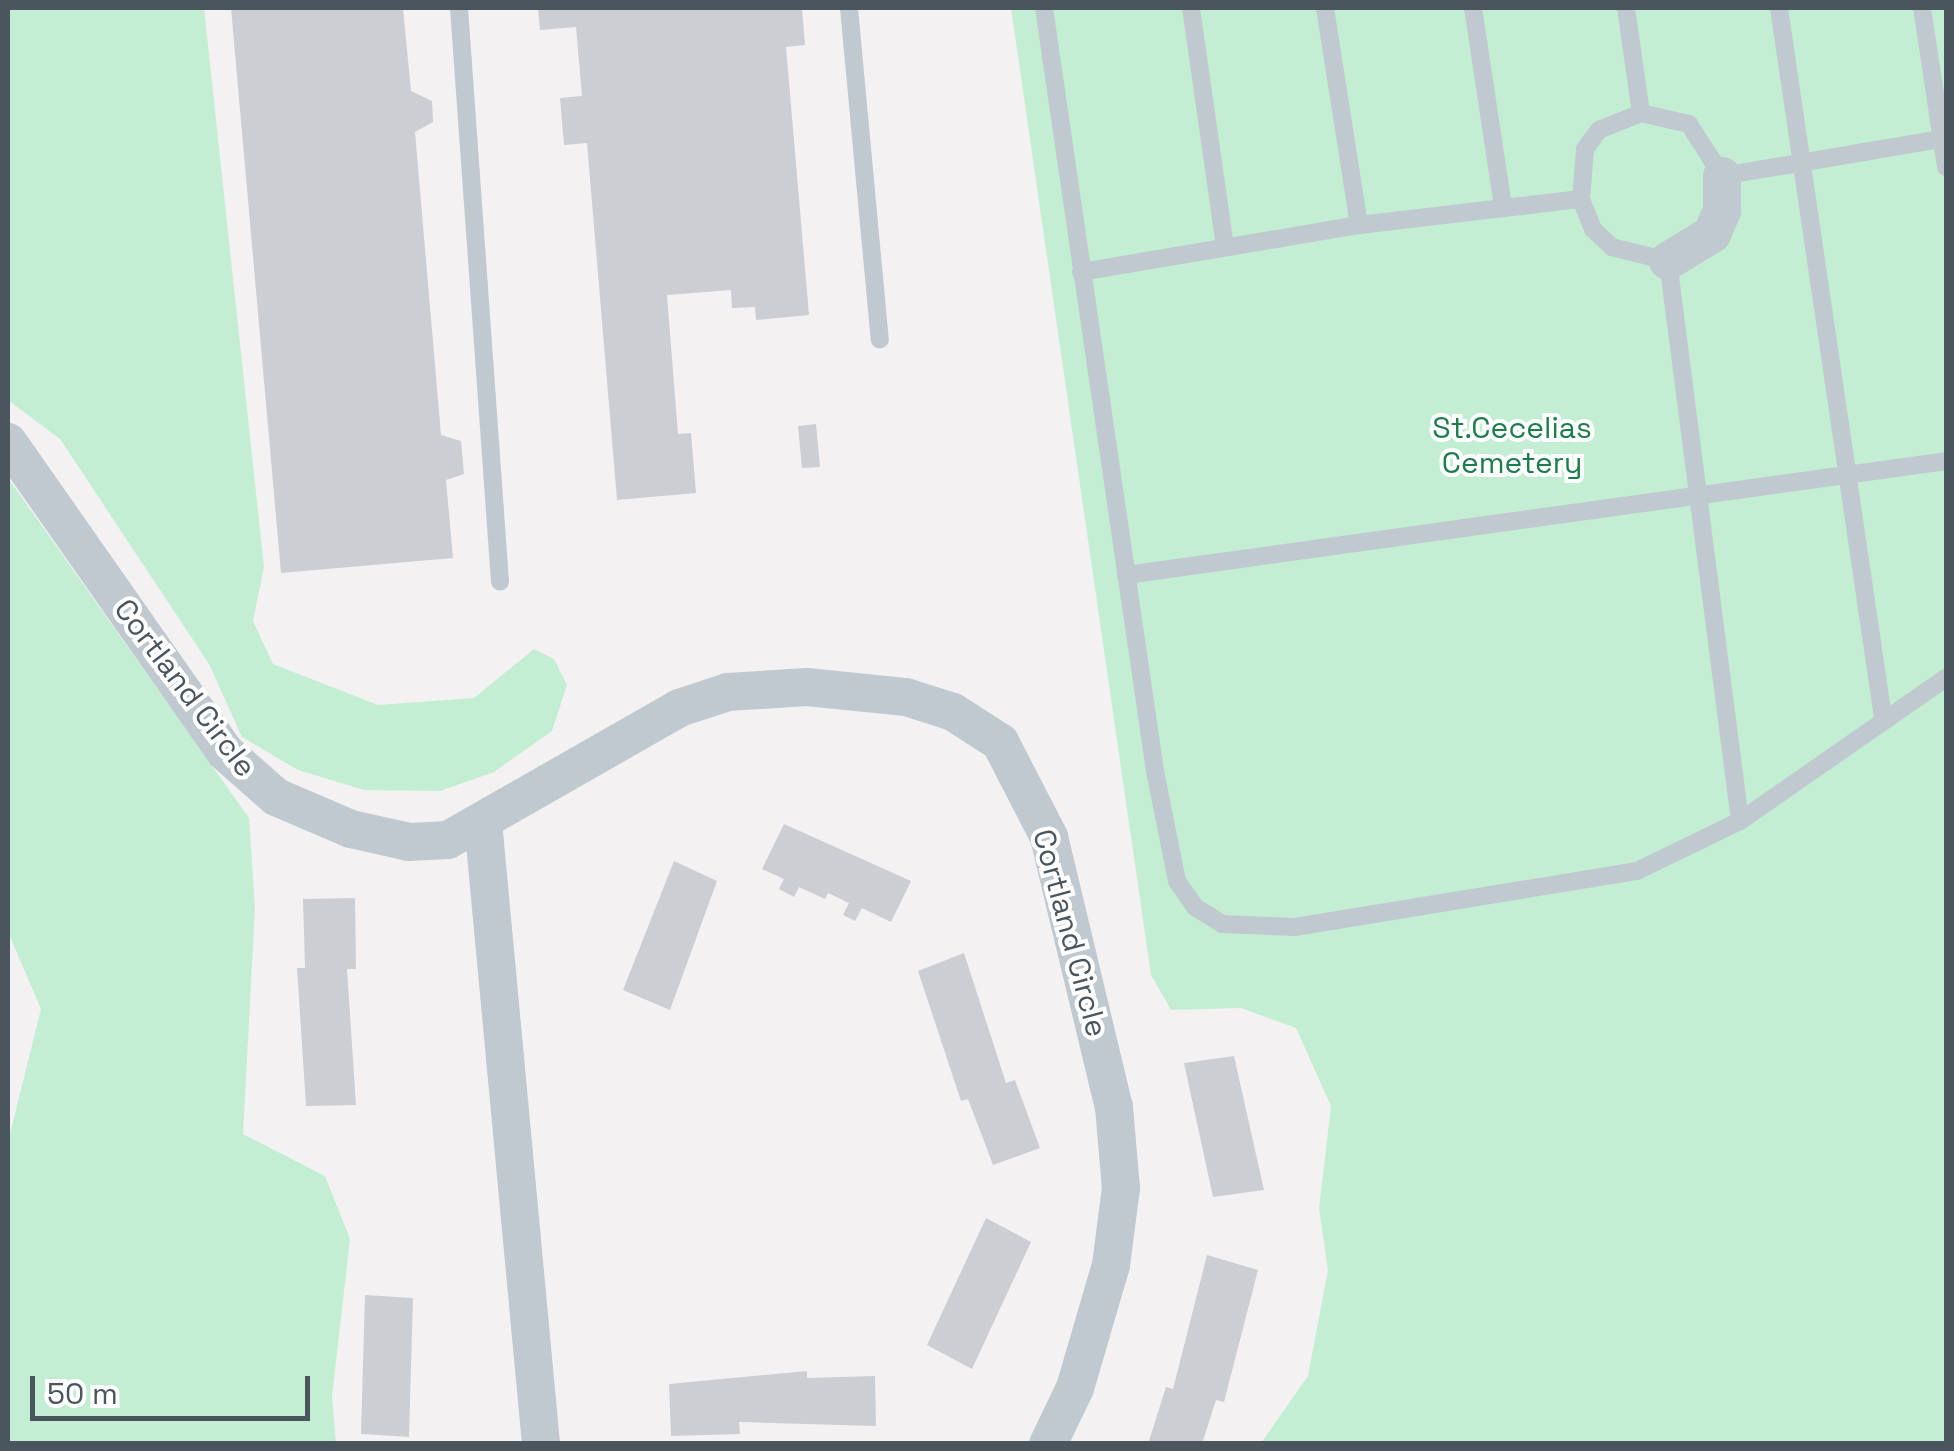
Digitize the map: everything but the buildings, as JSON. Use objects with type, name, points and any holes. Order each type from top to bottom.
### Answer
[{"type":"street","points":[[1668,261],[1712,234],[1722,211],[1722,176]]},
{"type":"street","name":"Cortland Circle","points":[[8,442],[225,752],[257,785],[351,829],[409,842],[448,840],[679,708],[728,692],[806,687],[906,697],[953,712],[1000,742],[1049,837],[1114,1107],[1121,1188],[1106,1282],[1074,1388],[1048,1444]]},
{"type":"street","points":[[483,822],[541,1444]]},
{"type":"lane","points":[[459,8],[500,582]]},
{"type":"lane","points":[[849,8],[880,340]]},
{"type":"lane","points":[[1044,8],[1126,574],[1178,881],[1196,907],[1222,924],[1296,928],[1637,871],[1740,821],[1883,717],[1946,678]]},
{"type":"lane","points":[[1191,8],[1226,246]]},
{"type":"lane","points":[[1325,8],[1359,226]]},
{"type":"lane","points":[[1473,8],[1503,206]]},
{"type":"lane","points":[[1626,8],[1641,113]]},
{"type":"lane","points":[[1779,8],[1883,717]]},
{"type":"lane","points":[[1922,8],[1946,168]]},
{"type":"lane","points":[[1740,821],[1668,261],[1612,247],[1580,199],[1585,149],[1598,130],[1641,113],[1689,124],[1722,176],[1800,159],[1944,138]]},
{"type":"lane","points":[[1081,272],[1359,226],[1580,199]]},
{"type":"lane","points":[[1126,574],[1697,500],[1946,461]]},
{"type":"green space","points":[[8,8],[204,8],[264,567],[253,621],[273,664],[378,705],[474,698],[534,649],[554,659],[567,685],[552,731],[494,772],[440,791],[364,790],[298,770],[242,737],[209,664],[60,439],[8,400]]},
{"type":"green space","name":"St.Cecelias Cemetery","points":[[1011,8],[1946,8],[1946,1443],[1261,1443],[1308,1376],[1328,1270],[1319,1209],[1331,1106],[1296,1028],[1241,1008],[1171,1010],[1151,975]]},
{"type":"green space","points":[[8,478],[249,818],[255,909],[243,1134],[325,1176],[350,1239],[332,1397],[336,1443],[8,1443],[8,1142],[41,1009],[8,932]]}]
